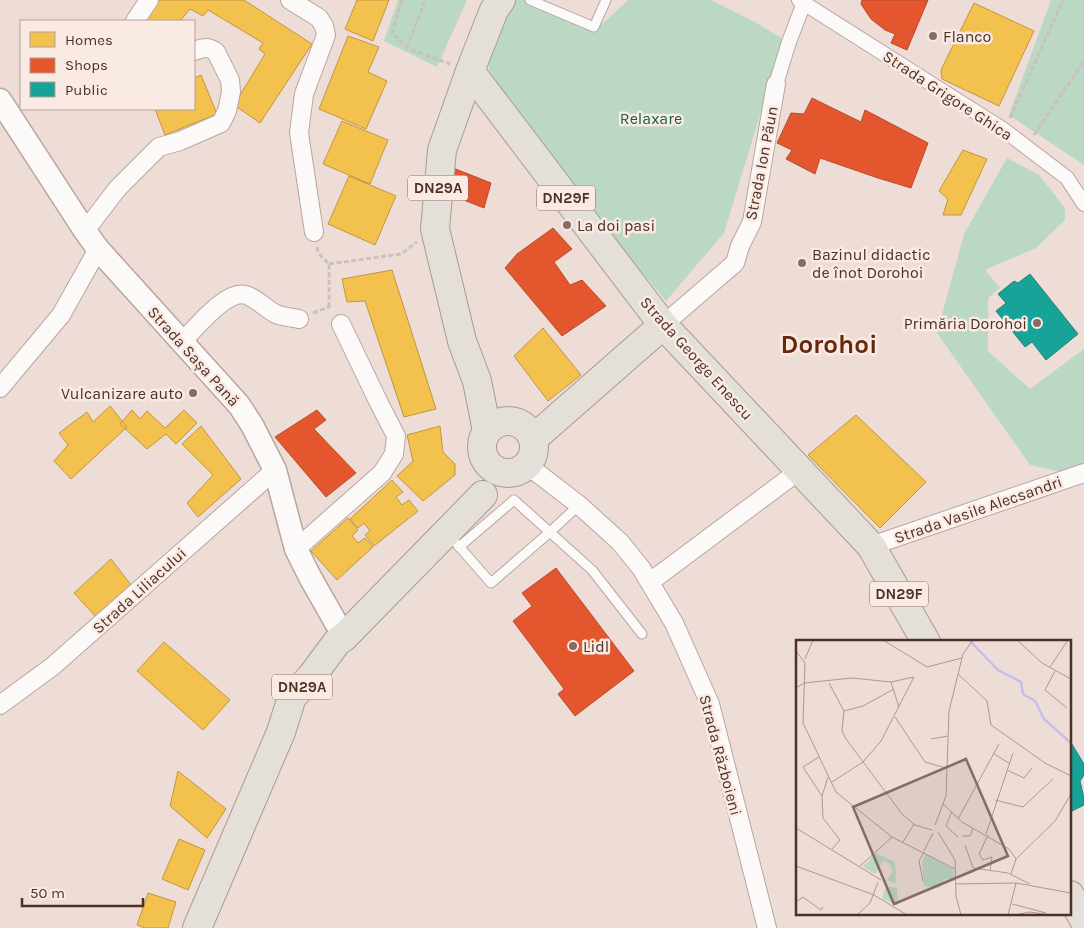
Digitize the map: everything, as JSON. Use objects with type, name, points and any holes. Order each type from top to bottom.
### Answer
[{"type":"main road","name":"DN29A","points":[[483,495],[493,436],[477,381],[462,341],[435,229],[442,150],[470,72],[494,10],[500,0]]},
{"type":"main road","name":"Strada George Enescu","points":[[470,72],[663,325],[871,546],[925,640]]},
{"type":"main road","points":[[522,459],[530,433],[520,424],[493,436],[486,462],[498,472],[522,459],[663,325]]},
{"type":"main road","name":"DN29A","points":[[197,928],[281,732],[292,697],[311,677],[337,642],[452,540],[483,495],[522,459]]},
{"type":"main road","points":[[1072,899],[1084,920]]},
{"type":"street","points":[[136,20],[149,0]]},
{"type":"street","points":[[290,0],[319,18],[324,26],[326,35],[304,94],[299,133],[314,232]]},
{"type":"street","name":"Strada Grigore Ghica","points":[[803,1],[1004,130],[1067,178],[1084,204]]},
{"type":"street","name":"Strada Ion Păun","points":[[663,325],[735,263],[740,246],[752,222],[776,84],[803,1]]},
{"type":"street","points":[[0,388],[61,315],[91,240],[117,189],[159,148],[221,123],[230,102],[230,80],[216,52],[204,47],[195,51]]},
{"type":"street","name":"Strada Sașa Pană","points":[[0,100],[91,240],[239,405],[252,425],[275,470],[296,550],[344,637]]},
{"type":"street","points":[[182,342],[218,305],[238,294],[246,295],[277,314],[299,319]]},
{"type":"street","points":[[296,550],[382,473],[394,454],[396,436],[341,324]]},
{"type":"street","name":"Strada Războieni","points":[[522,459],[579,505],[620,542],[641,568],[674,623],[710,704],[767,928]]},
{"type":"street","name":"Strada Liliacului","points":[[0,705],[53,666],[275,470]]},
{"type":"street","points":[[650,582],[800,470]]},
{"type":"street","name":"Strada Vasile Alecsandri","points":[[871,546],[1084,473]]},
{"type":"lane","points":[[530,0],[594,27],[606,0]]},
{"type":"lane","points":[[579,505],[550,532],[491,583],[452,540],[514,500],[550,532],[592,570],[642,634]]},
{"type":"path","points":[[402,0],[392,33],[406,48],[470,72]]},
{"type":"path","points":[[406,48],[425,0]]},
{"type":"path","points":[[1004,130],[1064,0]]},
{"type":"path","points":[[1026,146],[1084,61]]},
{"type":"path","points":[[329,264],[401,254],[435,229]]},
{"type":"path","points":[[314,232],[318,253],[329,264],[329,307],[341,324]]},
{"type":"path","points":[[299,319],[329,307]]},
{"type":"green space","points":[[398,0],[467,0],[437,67],[384,41]]},
{"type":"green space","name":"Relaxare","points":[[512,0],[527,0],[596,30],[628,0],[711,0],[755,22],[783,39],[724,233],[666,301],[615,240],[490,82],[487,46]]},
{"type":"green space","points":[[1051,0],[1084,0],[1084,165],[1009,115]]},
{"type":"green space","points":[[1007,158],[1039,175],[1065,208],[1065,220],[1036,248],[985,270],[1000,288],[988,298],[988,351],[1030,389],[1084,349],[1084,464],[1062,472],[1030,465],[937,333],[964,234]]},
{"type":"building: Homes","points":[[155,0],[244,0],[312,44],[260,123],[234,105],[265,54],[259,49],[263,43],[208,10],[203,16],[190,9],[181,20],[143,20]]},
{"type":"building: Homes","points":[[357,0],[389,0],[373,41],[345,29]]},
{"type":"building: Homes","points":[[974,3],[1034,31],[999,106],[942,79],[941,70]]},
{"type":"building: Homes","points":[[348,36],[379,47],[368,72],[387,81],[366,129],[319,109]]},
{"type":"building: Homes","points":[[201,75],[217,114],[165,135],[155,110],[195,110],[195,78]]},
{"type":"building: Homes","points":[[342,121],[388,140],[370,184],[323,164]]},
{"type":"building: Homes","points":[[963,150],[987,159],[961,215],[943,215],[948,199],[939,191]]},
{"type":"building: Homes","points":[[349,176],[396,196],[375,245],[328,224]]},
{"type":"building: Homes","points":[[392,270],[436,409],[404,417],[365,301],[347,302],[342,279]]},
{"type":"building: Homes","points":[[543,328],[581,375],[548,401],[514,356]]},
{"type":"building: Homes","points":[[110,406],[127,427],[71,479],[54,461],[68,445],[59,433],[87,412],[93,422]]},
{"type":"building: Homes","points":[[132,410],[140,419],[147,411],[165,428],[184,410],[197,423],[176,444],[166,434],[147,449],[120,424]]},
{"type":"building: Homes","points":[[856,415],[926,482],[880,528],[808,455]]},
{"type":"building: Homes","points":[[201,426],[241,479],[198,517],[187,503],[213,475],[182,444]]},
{"type":"building: Homes","points":[[440,426],[443,452],[455,464],[455,475],[423,501],[397,476],[413,461],[407,435]]},
{"type":"building: Homes","points":[[392,480],[403,492],[396,497],[402,505],[409,500],[418,511],[374,546],[365,535],[370,531],[364,523],[358,528],[350,519]]},
{"type":"building: Homes","points":[[348,518],[358,530],[352,536],[358,543],[365,538],[373,547],[337,580],[311,551]]},
{"type":"building: Homes","points":[[111,559],[131,585],[97,618],[74,593]]},
{"type":"building: Homes","points":[[164,642],[230,700],[203,730],[137,671]]},
{"type":"building: Homes","points":[[178,771],[226,809],[207,838],[170,806]]},
{"type":"building: Homes","points":[[179,839],[205,850],[188,890],[162,879]]},
{"type":"building: Homes","points":[[148,893],[176,902],[168,928],[145,928],[137,925]]},
{"type":"building: Shops","points":[[862,0],[928,0],[907,50],[891,43],[895,34],[885,30],[871,19],[861,4]]},
{"type":"building: Shops","points":[[812,98],[861,122],[865,110],[928,143],[911,188],[820,158],[815,174],[786,159],[792,150],[777,143],[791,113],[804,114]]},
{"type":"building: Shops","points":[[448,166],[491,183],[484,208],[441,191]]},
{"type":"building: Shops","points":[[553,228],[572,249],[554,262],[570,285],[582,280],[606,306],[562,336],[505,268],[517,254]]},
{"type":"building: Shops","points":[[317,410],[326,420],[314,429],[356,473],[326,497],[275,437]]},
{"type":"building: Shops","name":"Lidl","points":[[556,568],[634,671],[575,716],[558,694],[564,689],[513,621],[532,606],[522,593]]},
{"type":"building: Public","name":"Primăria Dorohoi","points":[[1030,274],[1078,334],[1046,360],[1032,342],[1025,347],[996,311],[1006,303],[998,294],[1014,281],[1018,283]]},
{"type":"building: Public","points":[[1072,744],[1084,764],[1084,775],[1080,781],[1084,805],[1072,811]]},
{"type":"place","name":"Flanco","points":[[933,36]]},
{"type":"place","name":"La doi pasi","points":[[567,225]]},
{"type":"place","name":"Bazinul didactic de înot Dorohoi","points":[[802,263]]},
{"type":"place","name":"Primăria Dorohoi","points":[[1037,323]]},
{"type":"place","name":"Vulcanizare auto","points":[[193,393]]},
{"type":"place","name":"Lidl","points":[[573,646]]},
{"type":"district","name":"Dorohoi","points":[[829,344]]}]
